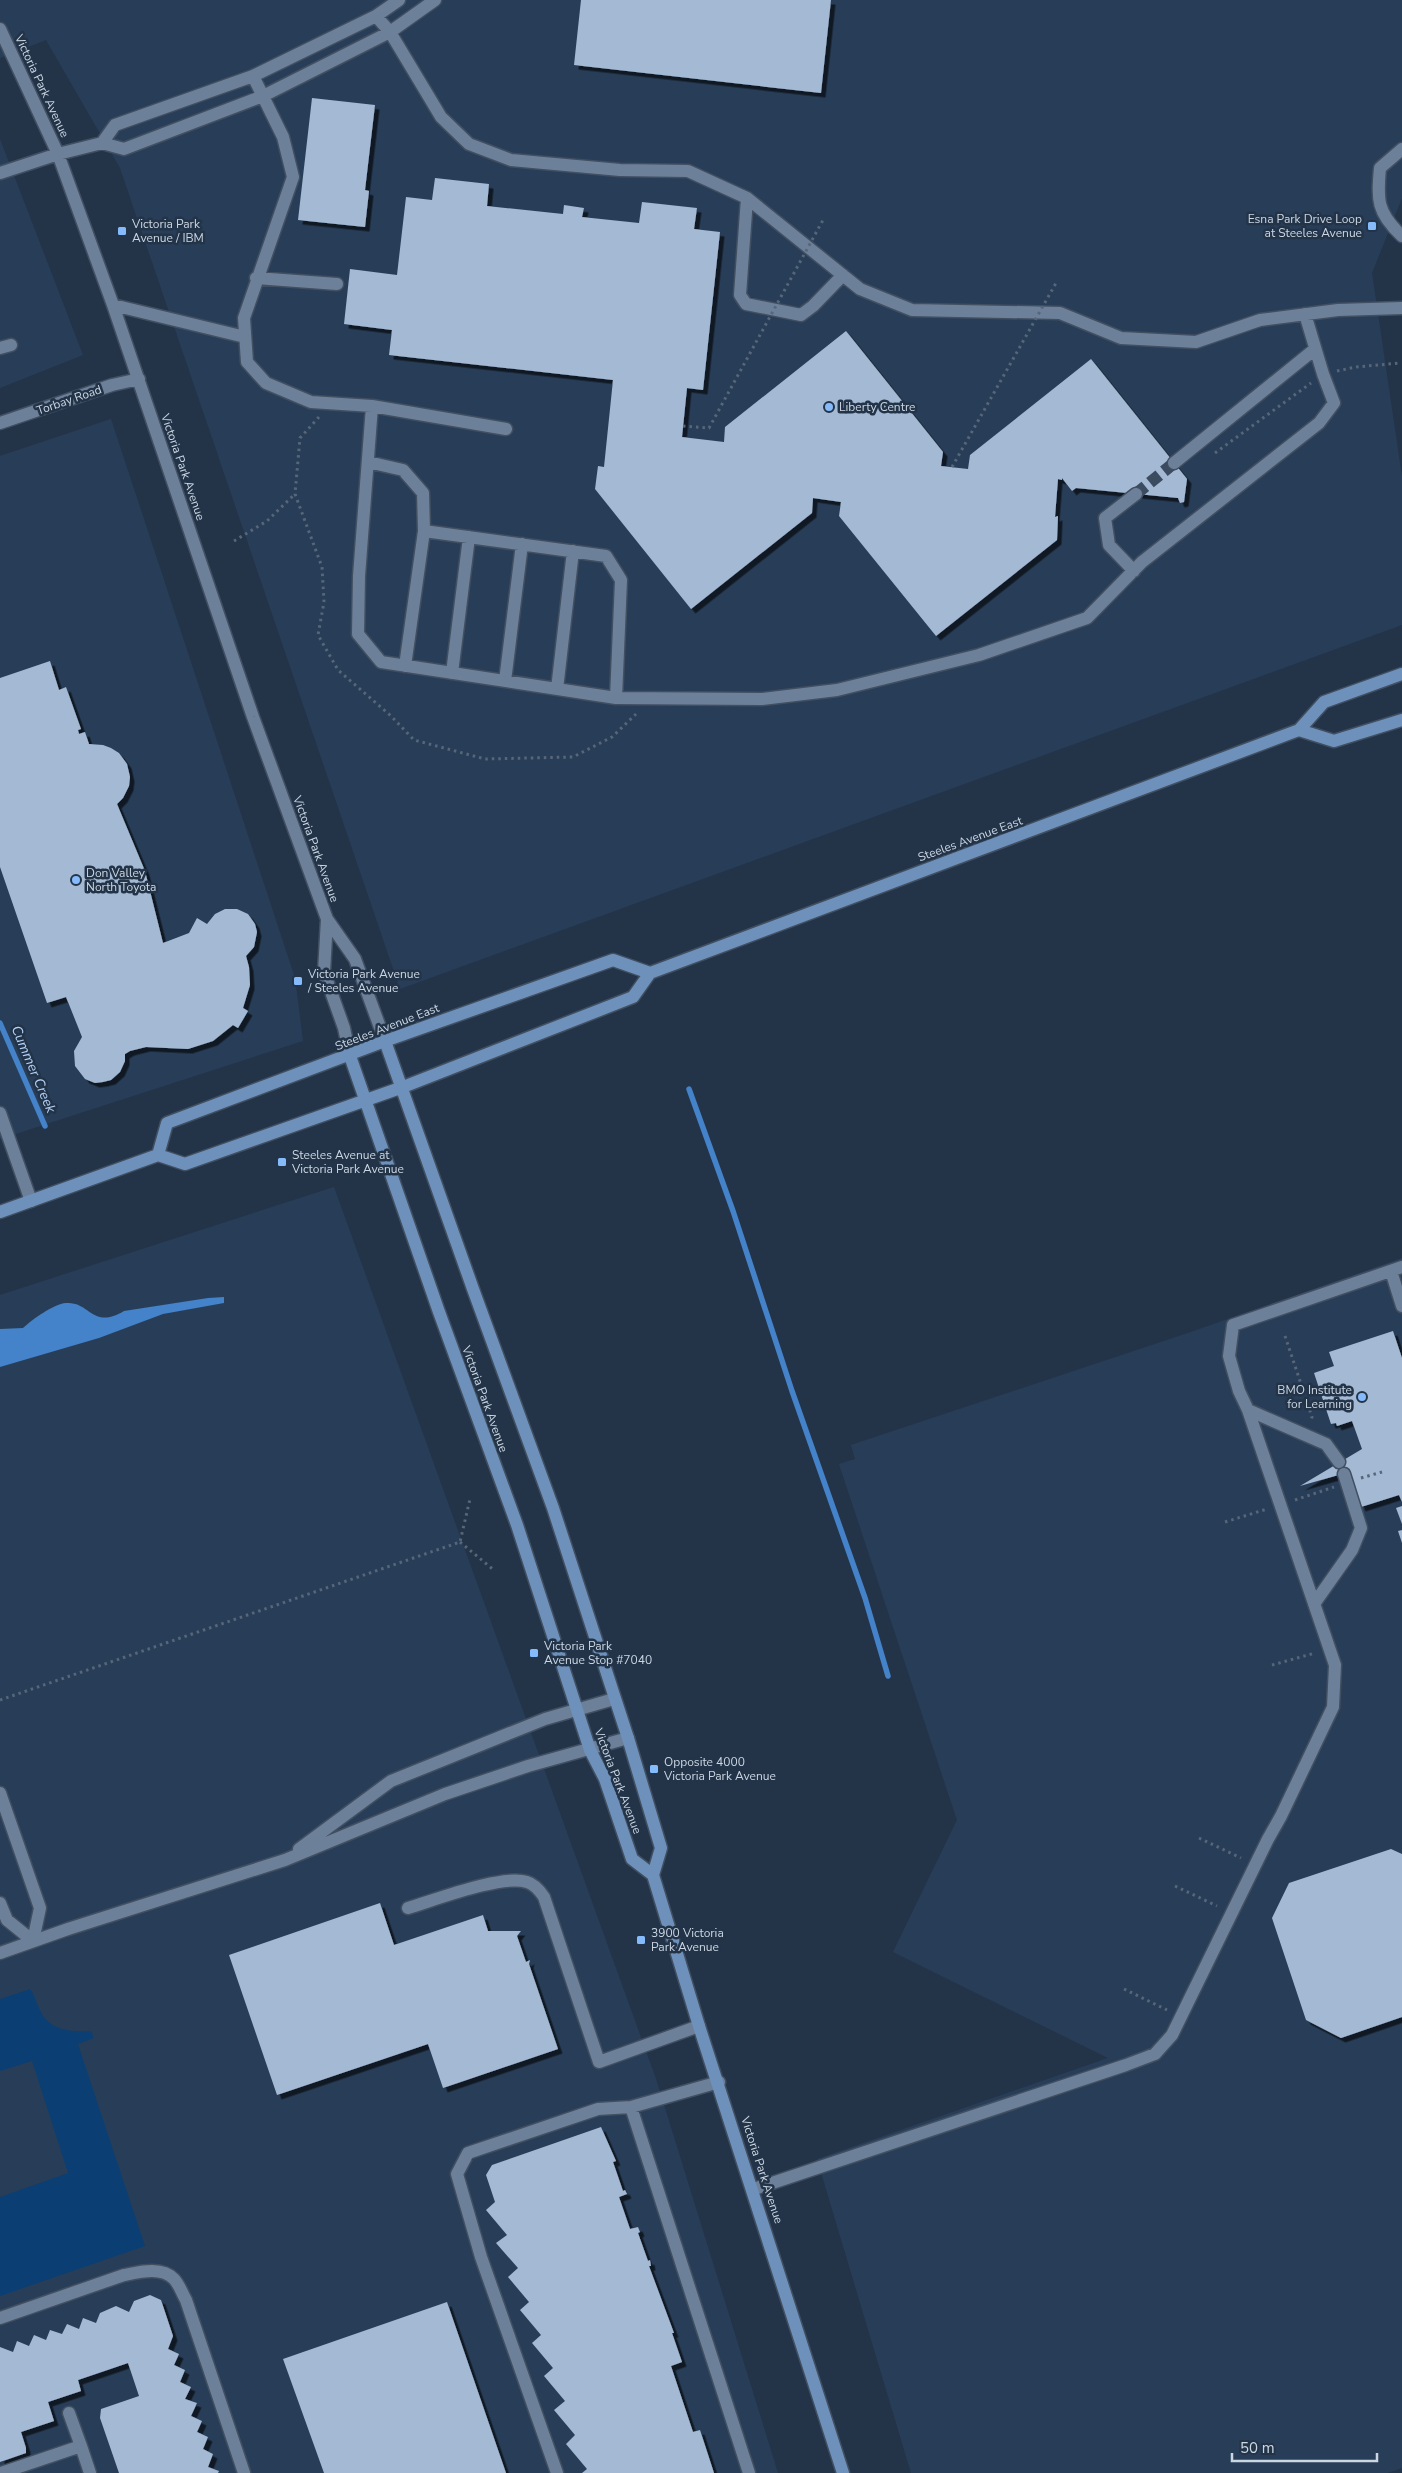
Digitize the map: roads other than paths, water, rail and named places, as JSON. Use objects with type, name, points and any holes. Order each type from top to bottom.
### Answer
[{"type":"main road","name":"Steeles Avenue East","points":[[158,1155],[167,1123],[350,1056],[385,1041],[613,960],[650,973],[1299,730],[1324,702],[1402,674]]},
{"type":"main road","points":[[1299,730],[1334,741],[1402,720]]},
{"type":"main road","points":[[0,1212],[158,1155],[185,1164],[403,1087],[633,997],[650,973]]},
{"type":"main road","name":"Victoria Park Avenue","points":[[385,1041],[403,1087],[472,1289],[553,1508],[628,1738],[661,1848],[653,1875],[843,2473]]},
{"type":"main road","name":"Victoria Park Avenue","points":[[350,1056],[364,1101],[439,1312],[517,1525],[590,1750],[605,1779],[632,1859],[653,1875]]},
{"type":"street","points":[[102,143],[115,126],[253,76],[376,16],[399,0]]},
{"type":"street","points":[[0,173],[58,154],[102,143],[124,149],[263,96],[390,32],[435,0]]},
{"type":"street","points":[[376,16],[390,32],[441,117],[469,144],[511,160],[620,170],[688,171],[747,198],[860,289],[912,310],[1060,313],[1121,338],[1196,342],[1260,320],[1338,310],[1402,308]]},
{"type":"street","name":"Victoria Park Avenue","points":[[0,29],[58,154],[139,379],[253,717],[328,919],[355,959],[385,1041]]},
{"type":"street","points":[[253,76],[283,137],[292,176],[244,318],[247,362],[266,383],[311,402],[372,406],[506,429]]},
{"type":"street","points":[[1402,149],[1380,168],[1377,196],[1382,214],[1402,236]]},
{"type":"street","points":[[747,198],[740,295],[746,304],[800,315],[814,306],[843,275]]},
{"type":"street","points":[[256,278],[337,284]]},
{"type":"street","points":[[113,305],[245,337]]},
{"type":"street","points":[[372,406],[359,576],[358,634],[381,662],[616,698],[762,699],[837,690],[979,655],[1087,618],[1142,562],[1319,423],[1334,403],[1305,314]]},
{"type":"street","points":[[1174,463],[1315,348]]},
{"type":"street","name":"Torbay Road","points":[[0,423],[112,385],[139,379]]},
{"type":"street","points":[[368,462],[403,470],[423,493],[424,531],[405,666]]},
{"type":"street","points":[[1134,571],[1109,545],[1105,518],[1136,494]]},
{"type":"street","points":[[424,531],[606,556],[620,580],[616,698]]},
{"type":"street","points":[[452,673],[470,537]]},
{"type":"street","points":[[505,681],[522,544]]},
{"type":"street","points":[[557,689],[573,551]]},
{"type":"street","name":"Victoria Park Avenue","points":[[328,919],[324,972],[344,1028],[350,1056]]},
{"type":"street","points":[[0,1114],[31,1201]]},
{"type":"street","points":[[754,2189],[1126,2066],[1155,2054],[1172,2035],[1333,1707],[1335,1665],[1248,1410],[1239,1391],[1229,1356],[1233,1325],[1396,1269],[1402,1306]]},
{"type":"street","points":[[1248,1410],[1326,1444],[1344,1473],[1361,1528],[1352,1550],[1314,1604]]},
{"type":"street","points":[[285,1860],[391,1781],[545,1719],[614,1698]]},
{"type":"street","points":[[0,1954],[33,1941],[285,1860],[445,1794],[528,1766],[628,1738]]},
{"type":"street","points":[[0,1793],[40,1908],[33,1941]]},
{"type":"street","points":[[408,1908],[503,1880],[528,1882],[539,1890],[544,1897],[599,2062],[700,2026]]},
{"type":"street","points":[[0,1902],[7,1920],[33,1941]]},
{"type":"street","points":[[557,2473],[481,2257],[457,2174],[468,2153],[598,2108],[631,2107],[719,2082]]},
{"type":"street","points":[[631,2107],[749,2473]]},
{"type":"street","points":[[0,2318],[124,2275],[141,2272],[161,2272],[173,2278],[186,2300],[244,2473]]},
{"type":"street","points":[[69,2413],[90,2473]]},
{"type":"street","points":[[1,2473],[82,2446]]},
{"type":"waterway","name":"Cummer Creek","points":[[0,1023],[45,1126]]},
{"type":"waterway","points":[[689,1089],[733,1211],[792,1391],[865,1598],[888,1676]]},
{"type":"tunnel","points":[[1136,494],[1174,463]]},
{"type":"place","name":"Esna Park Drive Loop at Steeles Avenue","points":[[1372,226]]},
{"type":"place","name":"Victoria Park Avenue / IBM","points":[[122,231]]},
{"type":"place","name":"Liberty Centre","points":[[829,407]]},
{"type":"place","name":"Don Valley North Toyota","points":[[76,880]]},
{"type":"place","name":"Victoria Park Avenue / Steeles Avenue","points":[[298,981]]},
{"type":"place","name":"Steeles Avenue at Victoria Park Avenue","points":[[282,1162]]},
{"type":"place","name":"BMO Institute for Learning","points":[[1362,1397]]},
{"type":"place","name":"Victoria Park Avenue Stop #7040","points":[[534,1653]]},
{"type":"place","name":"Opposite 4000 Victoria Park Avenue","points":[[654,1769]]},
{"type":"place","name":"3900 Victoria Park Avenue","points":[[641,1940]]}]
